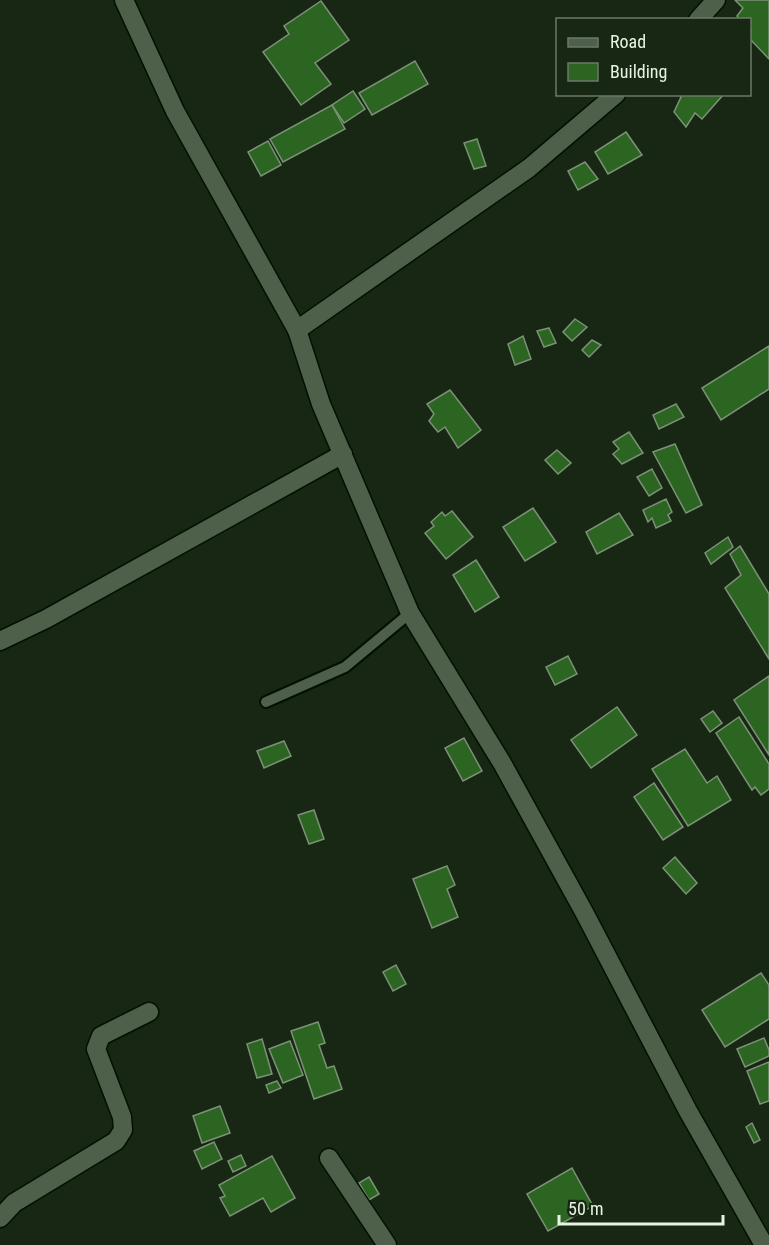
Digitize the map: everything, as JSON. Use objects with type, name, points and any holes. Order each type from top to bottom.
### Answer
[{"type":"street","points":[[124,0],[175,111],[297,330],[321,404],[410,613],[502,763],[584,912],[688,1111],[764,1245]]},
{"type":"street","points":[[700,18],[716,0]]},
{"type":"street","points":[[297,330],[529,168],[614,96]]},
{"type":"street","points":[[0,641],[87,597],[343,454]]},
{"type":"street","points":[[0,1218],[14,1203],[116,1141],[123,1130],[122,1117],[96,1049],[101,1036],[149,1012]]},
{"type":"street","points":[[329,1158],[387,1245]]},
{"type":"lane","points":[[266,702],[345,667],[410,613]]},
{"type":"building","points":[[735,0],[769,0],[769,59],[751,40],[751,18],[737,16],[743,8]]},
{"type":"building","points":[[321,1],[349,40],[315,63],[331,84],[301,105],[263,52],[289,34],[284,26]]},
{"type":"building","points":[[415,61],[428,84],[372,115],[359,93]]},
{"type":"building","points":[[353,91],[365,109],[344,123],[332,105]]},
{"type":"building","points":[[722,96],[702,119],[695,113],[686,127],[674,112],[681,97]]},
{"type":"building","points":[[332,105],[345,129],[283,162],[270,139]]},
{"type":"building","points":[[626,132],[642,155],[608,174],[595,152]]},
{"type":"building","points":[[477,139],[486,166],[474,169],[464,143]]},
{"type":"building","points":[[268,141],[281,165],[261,176],[248,152]]},
{"type":"building","points":[[585,162],[598,179],[578,190],[568,171]]},
{"type":"building","points":[[575,319],[587,327],[572,341],[563,332]]},
{"type":"building","points":[[549,328],[556,343],[544,347],[537,331]]},
{"type":"building","points":[[523,336],[531,359],[515,365],[508,344]]},
{"type":"building","points":[[592,340],[601,345],[589,357],[582,350]]},
{"type":"building","points":[[769,346],[769,389],[721,420],[702,388]]},
{"type":"building","points":[[450,390],[481,430],[458,448],[445,427],[438,432],[429,421],[434,414],[427,404]]},
{"type":"building","points":[[676,404],[684,417],[659,429],[653,415]]},
{"type":"building","points":[[629,432],[643,453],[622,464],[613,454],[619,449],[613,442]]},
{"type":"building","points":[[675,444],[702,505],[686,513],[653,452]]},
{"type":"building","points":[[557,450],[571,463],[558,474],[545,460]]},
{"type":"building","points":[[652,469],[662,488],[649,496],[637,477]]},
{"type":"building","points":[[666,499],[672,512],[668,515],[671,521],[656,528],[652,518],[648,522],[643,510]]},
{"type":"building","points":[[533,508],[556,542],[525,561],[503,527]]},
{"type":"building","points":[[452,511],[473,537],[446,559],[425,533],[434,526],[431,522],[442,512],[445,516]]},
{"type":"building","points":[[619,513],[633,535],[597,554],[586,532]]},
{"type":"building","points":[[728,537],[733,547],[711,564],[705,553]]},
{"type":"building","points":[[740,546],[769,594],[769,659],[725,588],[741,575],[730,554]]},
{"type":"building","points":[[476,560],[499,597],[475,612],[453,575]]},
{"type":"building","points":[[568,656],[577,674],[555,685],[546,667]]},
{"type":"building","points":[[769,676],[769,755],[734,700]]},
{"type":"building","points":[[617,707],[637,735],[591,768],[571,740]]},
{"type":"building","points":[[713,711],[722,723],[710,732],[701,719]]},
{"type":"building","points":[[739,717],[769,764],[769,789],[761,795],[755,787],[752,790],[716,733]]},
{"type":"building","points":[[464,738],[482,771],[463,781],[445,748]]},
{"type":"building","points":[[284,741],[291,756],[264,768],[257,751]]},
{"type":"building","points":[[685,749],[707,783],[717,776],[731,800],[688,826],[652,769]]},
{"type":"building","points":[[654,783],[683,827],[663,840],[634,797]]},
{"type":"building","points":[[314,810],[324,839],[309,844],[298,815]]},
{"type":"building","points":[[675,857],[697,883],[686,894],[663,868]]},
{"type":"building","points":[[447,866],[455,885],[447,889],[458,917],[432,928],[413,879]]},
{"type":"building","points":[[396,965],[406,984],[393,991],[383,972]]},
{"type":"building","points":[[761,973],[769,985],[769,1019],[725,1047],[702,1010]]},
{"type":"building","points":[[318,1022],[325,1043],[319,1045],[327,1068],[334,1066],[342,1089],[314,1099],[291,1031]]},
{"type":"building","points":[[764,1038],[769,1056],[745,1067],[737,1049]]},
{"type":"building","points":[[262,1039],[272,1074],[257,1078],[247,1044]]},
{"type":"building","points":[[290,1041],[303,1075],[283,1083],[269,1049]]},
{"type":"building","points":[[769,1062],[769,1101],[760,1104],[747,1071]]},
{"type":"building","points":[[277,1081],[281,1088],[269,1093],[266,1085]]},
{"type":"building","points":[[220,1106],[230,1133],[202,1143],[193,1116]]},
{"type":"building","points":[[752,1123],[760,1140],[754,1143],[746,1127]]},
{"type":"building","points":[[214,1142],[222,1159],[202,1169],[194,1151]]},
{"type":"building","points":[[241,1155],[246,1166],[233,1172],[228,1161]]},
{"type":"building","points":[[272,1156],[295,1198],[271,1212],[263,1198],[230,1216],[220,1198],[225,1196],[219,1185]]},
{"type":"building","points":[[572,1168],[593,1206],[548,1231],[527,1194]]},
{"type":"building","points":[[369,1177],[379,1194],[369,1200],[359,1183]]}]
